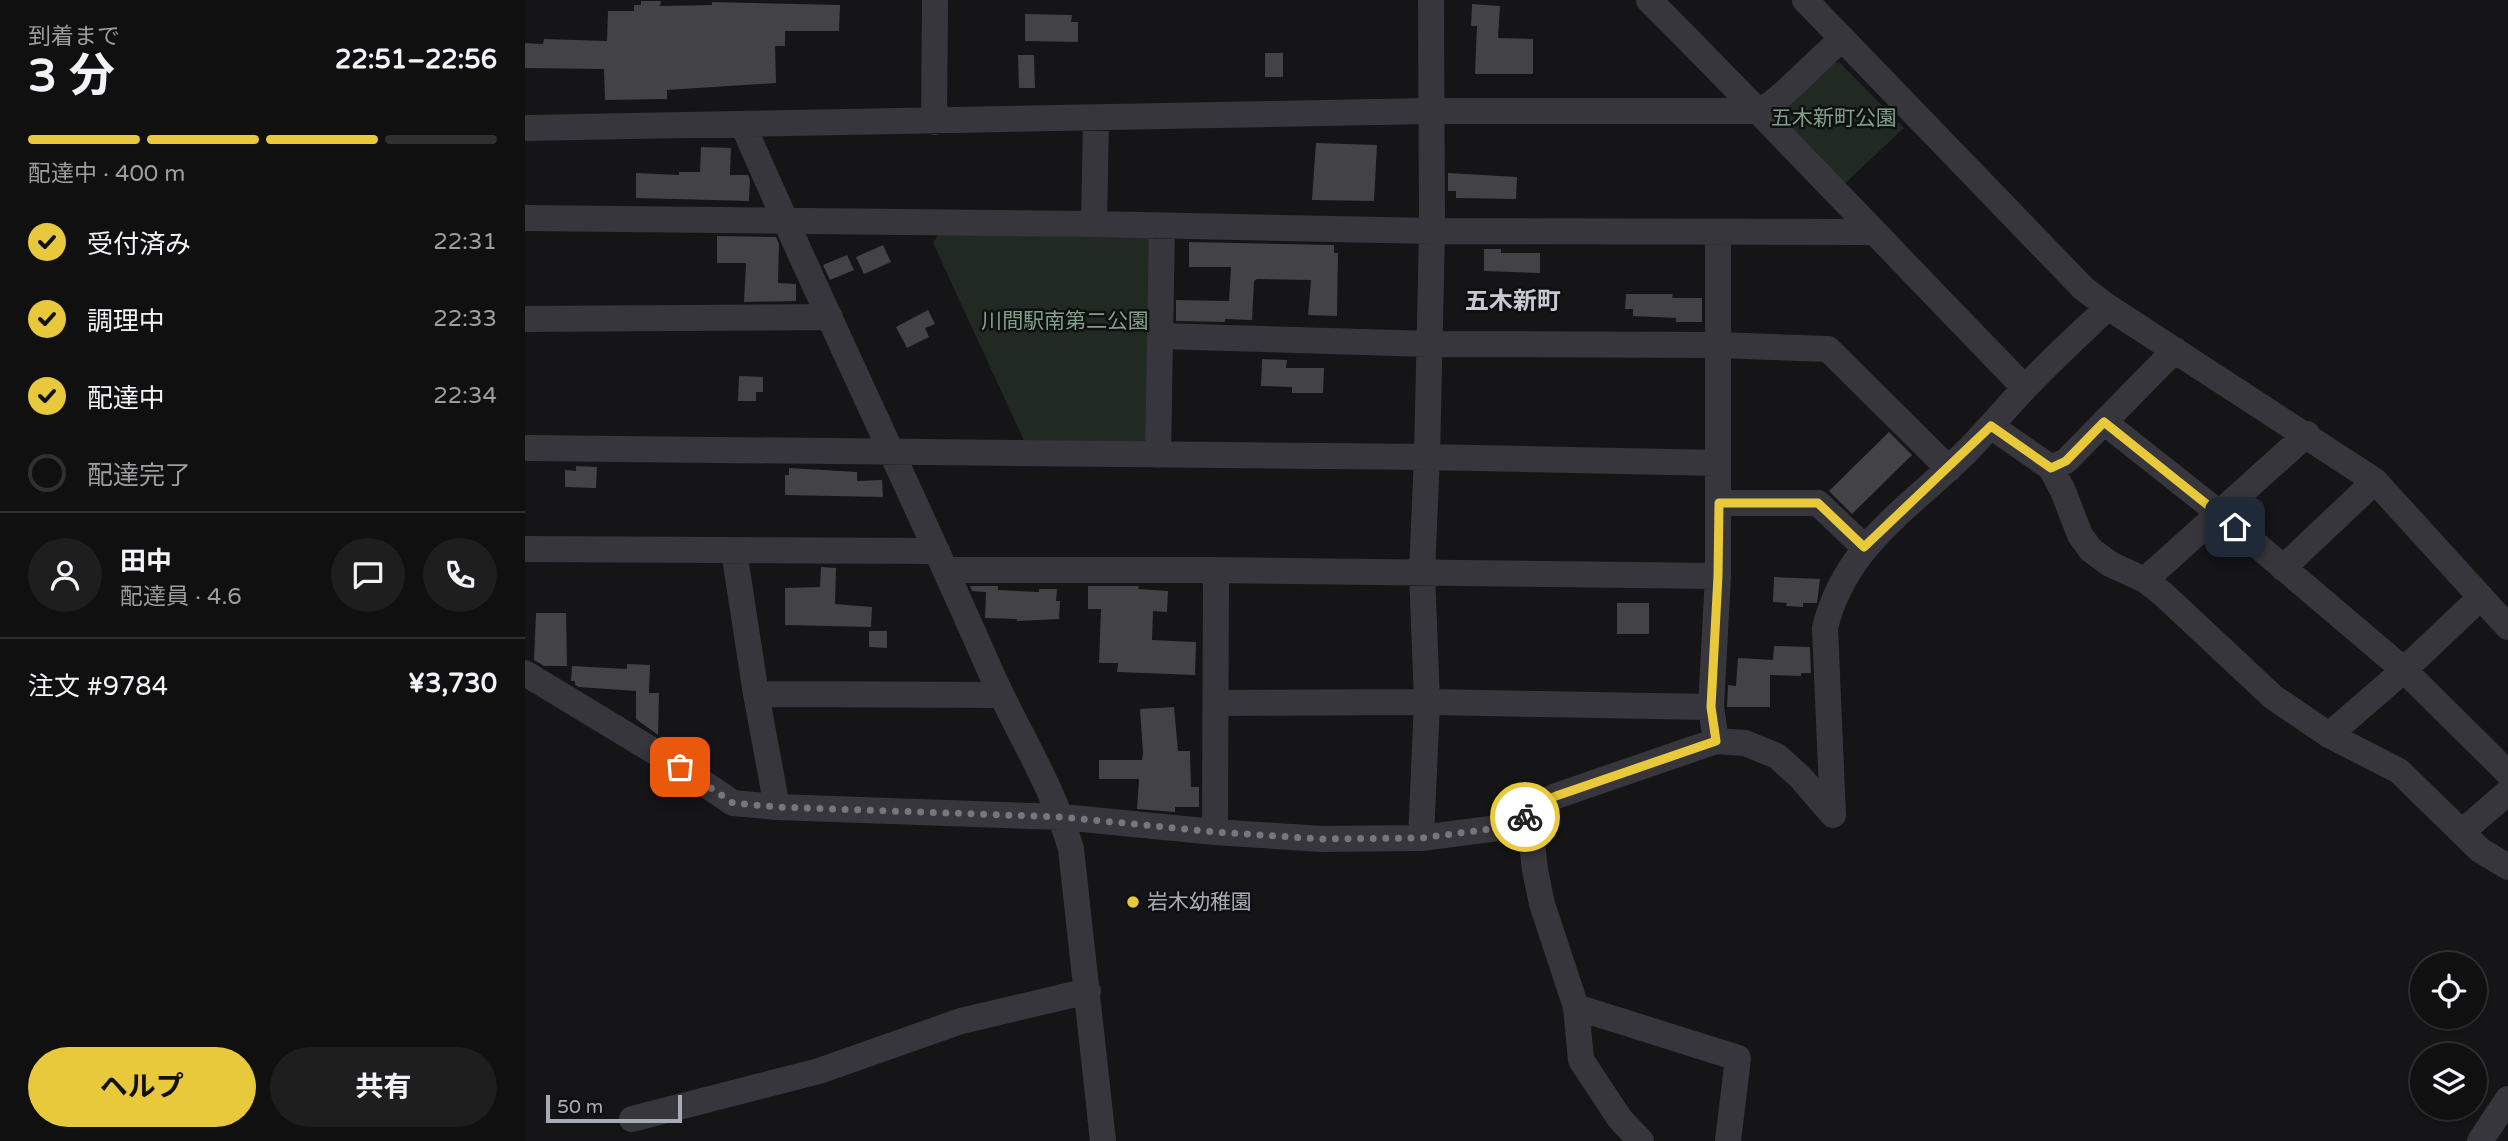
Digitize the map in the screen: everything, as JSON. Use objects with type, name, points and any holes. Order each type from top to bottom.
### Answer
[{"type":"street","points":[[934,122],[935,0]]},
{"type":"street","points":[[1421,838],[1427,702],[1422,572],[1432,231],[1431,0]]},
{"type":"street","points":[[1649,0],[1760,111],[2025,388]]},
{"type":"street","points":[[1805,0],[2083,288],[2375,481],[2508,627]]},
{"type":"street","points":[[525,128],[934,122],[1431,110],[1760,111],[1777,100],[1843,39]]},
{"type":"street","points":[[1094,224],[1096,118]]},
{"type":"street","points":[[743,125],[1001,695],[1062,817],[1071,849],[1103,1141]]},
{"type":"street","points":[[525,218],[1094,224],[1432,231],[1873,232]]},
{"type":"street","points":[[1158,455],[1162,226]]},
{"type":"street","points":[[1716,741],[1711,707],[1718,576],[1718,232]]},
{"type":"street","points":[[525,673],[680,767],[733,803],[777,807],[1062,817],[1322,839],[1421,838],[1514,826],[1534,806],[1556,796],[1716,741],[1745,743],[1777,757],[1801,778],[1833,816],[1825,628],[1829,610],[1864,547],[1948,470],[2025,388],[2108,307]]},
{"type":"street","points":[[525,319],[830,317]]},
{"type":"street","points":[[1160,336],[1430,344],[1718,345],[1828,349],[1948,470]]},
{"type":"street","points":[[2051,468],[2066,461],[2175,350]]},
{"type":"street","points":[[2104,422],[2219,513],[2404,670],[2508,773]]},
{"type":"street","points":[[1991,426],[2051,468],[2080,535],[2091,550],[2110,564],[2145,580],[2163,594],[2273,697],[2329,735],[2399,771],[2480,850],[2508,867]]},
{"type":"street","points":[[2145,580],[2307,434]]},
{"type":"street","points":[[525,449],[1427,457],[1718,463]]},
{"type":"street","points":[[2283,568],[2375,481]]},
{"type":"street","points":[[1719,503],[1818,503],[1864,547]]},
{"type":"street","points":[[525,549],[734,551],[1216,570],[1718,576]]},
{"type":"street","points":[[734,551],[777,807]]},
{"type":"street","points":[[1215,832],[1216,570]]},
{"type":"street","points":[[2329,735],[2404,670],[2480,597]]},
{"type":"street","points":[[756,694],[1001,695]]},
{"type":"street","points":[[1217,703],[1427,702],[1711,707]]},
{"type":"street","points":[[2462,832],[2508,792]]},
{"type":"street","points":[[1524,818],[1531,835],[1542,904],[1576,1007],[1581,1060],[1613,1110],[1641,1141]]},
{"type":"street","points":[[632,1119],[819,1071],[961,1021],[1088,991]]},
{"type":"street","points":[[1576,1007],[1738,1058],[1727,1141]]},
{"type":"street","points":[[2480,1141],[2508,1099]]},
{"type":"green space","name":"五木新町公園","points":[[1839,62],[1904,128],[1841,187],[1779,122],[1778,111],[1827,65]]},
{"type":"green space","name":"川間駅南第二公園","points":[[941,231],[1154,232],[1150,446],[1026,445],[933,243]]},
{"type":"building","points":[[641,1],[661,1],[660,6],[712,5],[712,2],[840,5],[839,31],[785,31],[785,46],[775,46],[776,83],[667,90],[667,99],[605,100],[604,69],[525,68],[525,43],[543,44],[544,39],[607,41],[608,11],[634,11],[634,5],[641,5]]},
{"type":"building","points":[[1472,4],[1500,6],[1498,38],[1533,39],[1533,74],[1475,74],[1477,26],[1471,26]]},
{"type":"building","points":[[1025,14],[1072,15],[1071,22],[1078,22],[1078,42],[1025,41]]},
{"type":"building","points":[[1265,53],[1283,53],[1283,77],[1265,77]]},
{"type":"building","points":[[1018,55],[1034,55],[1035,88],[1019,88]]},
{"type":"building","points":[[1316,143],[1377,145],[1374,201],[1312,200]]},
{"type":"building","points":[[701,147],[731,148],[730,175],[748,175],[749,201],[636,198],[636,173],[679,175],[679,172],[700,172]]},
{"type":"building","points":[[1448,173],[1517,177],[1516,199],[1456,198],[1456,191],[1448,191]]},
{"type":"building","points":[[717,236],[776,237],[779,244],[778,283],[796,284],[796,301],[744,302],[746,263],[717,263]]},
{"type":"building","points":[[1189,242],[1334,245],[1334,253],[1338,253],[1337,316],[1308,315],[1311,280],[1257,279],[1254,281],[1252,320],[1176,321],[1176,300],[1229,301],[1231,267],[1189,267]]},
{"type":"building","points":[[883,245],[891,262],[864,274],[856,257]]},
{"type":"building","points":[[1484,249],[1501,249],[1501,253],[1540,253],[1540,273],[1484,271]]},
{"type":"building","points":[[847,255],[854,270],[830,280],[823,265]]},
{"type":"building","points":[[1626,294],[1673,294],[1672,298],[1702,298],[1702,322],[1676,322],[1676,318],[1633,316],[1633,309],[1625,309]]},
{"type":"building","points":[[928,310],[935,324],[925,328],[929,337],[907,348],[896,327]]},
{"type":"building","points":[[1262,359],[1287,360],[1286,368],[1324,368],[1323,393],[1292,393],[1292,387],[1261,386]]},
{"type":"building","points":[[739,376],[763,377],[763,392],[756,392],[756,401],[738,401]]},
{"type":"building","points":[[1889,432],[1912,455],[1852,514],[1829,491]]},
{"type":"building","points":[[576,466],[597,467],[596,488],[565,487],[565,470],[576,471]]},
{"type":"building","points":[[789,468],[857,472],[857,481],[882,480],[883,497],[785,495],[785,475],[789,475]]},
{"type":"building","points":[[821,567],[836,568],[835,604],[872,607],[871,627],[785,625],[785,588],[820,587]]},
{"type":"building","points":[[1774,577],[1820,579],[1817,603],[1803,603],[1803,607],[1773,602]]},
{"type":"building","points":[[970,586],[998,586],[998,590],[1039,592],[1039,589],[1057,589],[1056,601],[1060,601],[1059,619],[1017,621],[985,618],[986,592],[972,591]]},
{"type":"building","points":[[1088,586],[1139,586],[1138,589],[1168,591],[1167,612],[1153,611],[1152,640],[1196,642],[1195,675],[1117,672],[1118,663],[1099,663],[1101,609],[1088,609]]},
{"type":"building","points":[[1617,603],[1649,603],[1649,634],[1617,634]]},
{"type":"building","points":[[536,613],[566,613],[567,666],[544,666],[534,660]]},
{"type":"building","points":[[869,631],[887,631],[887,648],[869,647]]},
{"type":"building","points":[[1774,646],[1810,647],[1811,673],[1801,673],[1801,676],[1770,675],[1770,707],[1727,707],[1728,685],[1736,686],[1738,658],[1773,660]]},
{"type":"building","points":[[627,664],[650,665],[649,693],[659,693],[658,735],[636,719],[636,691],[579,687],[575,685],[575,681],[571,681],[572,666],[627,669]]},
{"type":"building","points":[[1174,707],[1178,751],[1190,751],[1191,787],[1199,787],[1199,807],[1175,807],[1175,812],[1137,809],[1139,779],[1099,779],[1099,760],[1142,760],[1140,709]]},
{"type":"way so far","points":[[680,767],[733,803],[777,807],[1062,817],[1322,839],[1421,838],[1514,826],[1525,817]]},
{"type":"place","name":"岩木幼稚園","points":[[1133,902]]},
{"type":"district","name":"五木新町","points":[[1513,301]]},
{"type":"route","points":[[1525,817],[1534,806],[1556,796],[1716,741],[1711,707],[1719,503],[1818,503],[1864,547],[1948,470],[1991,426],[2051,468],[2066,461],[2104,422],[2235,527]]}]
